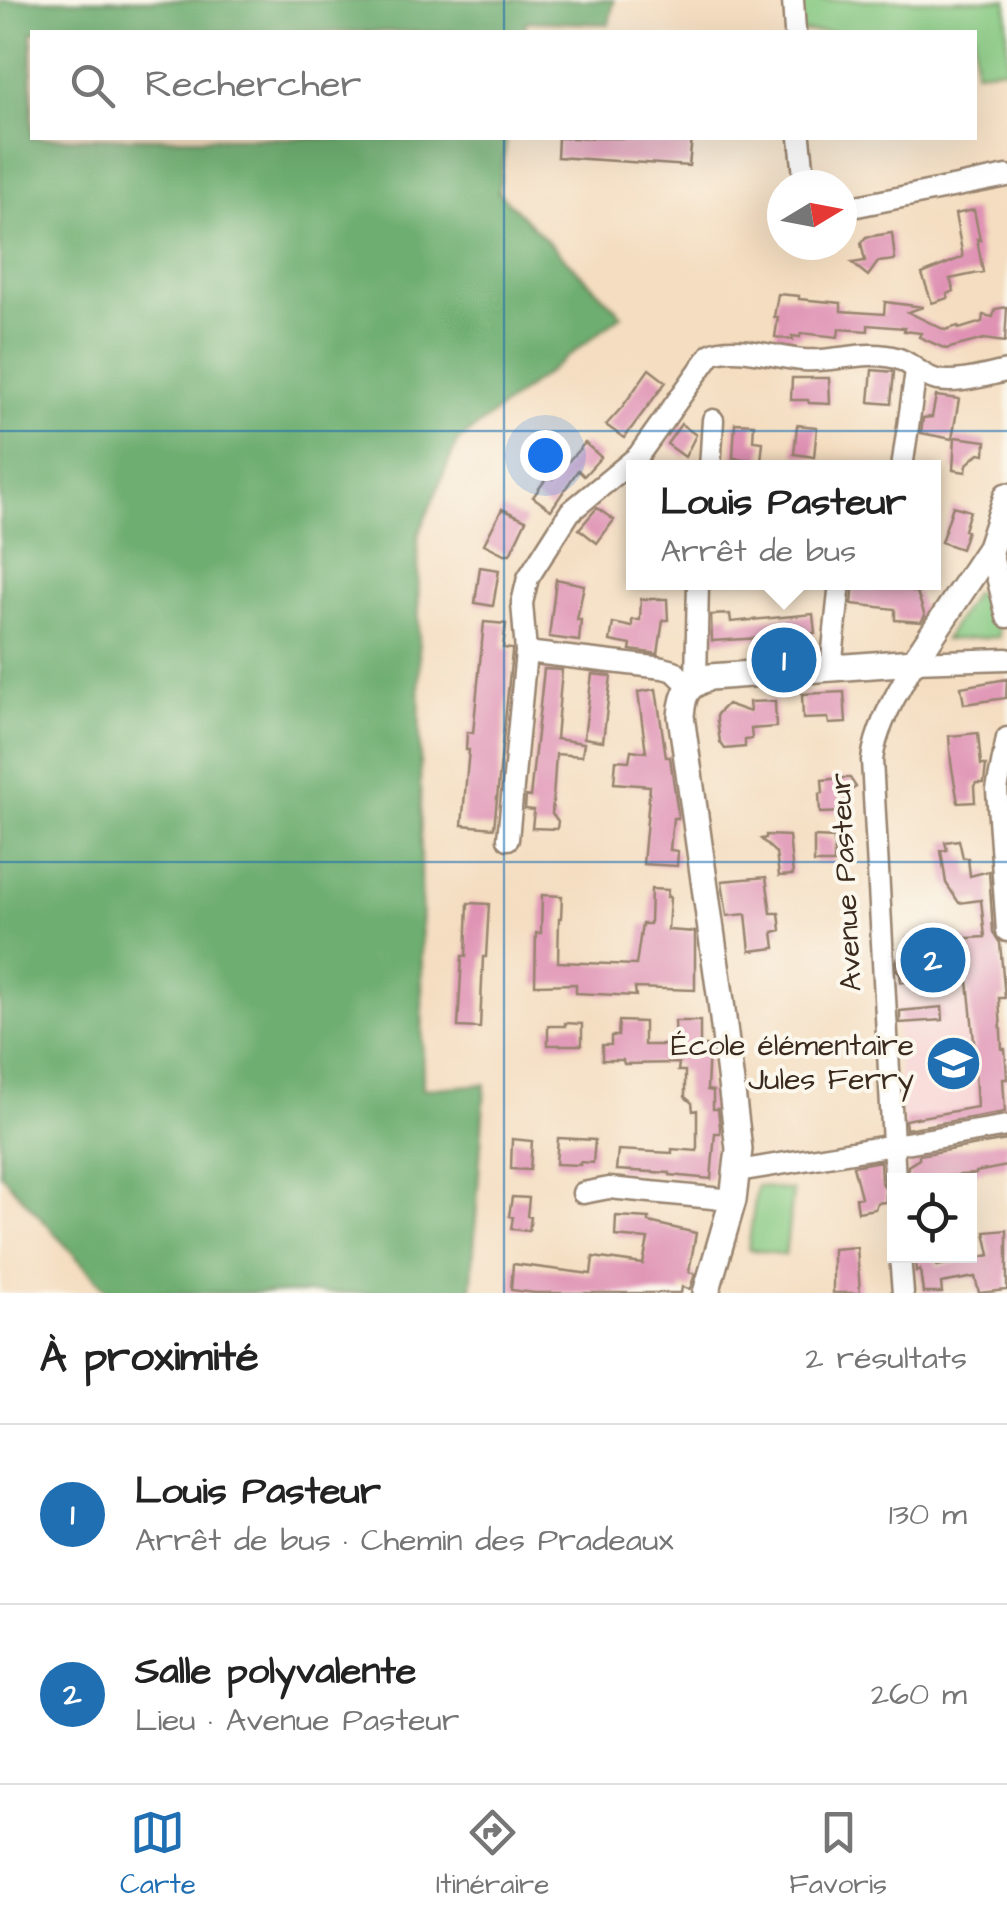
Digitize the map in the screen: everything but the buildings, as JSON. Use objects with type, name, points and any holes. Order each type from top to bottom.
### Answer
[{"type":"main road","name":"Avenue Pasteur","points":[[914,662],[990,548],[1007,496]]},
{"type":"main road","points":[[706,1293],[733,1200],[738,1171],[737,1121],[681,716],[683,697],[693,685],[727,675],[914,662]]},
{"type":"street","points":[[793,0],[795,30]]},
{"type":"street","points":[[800,140],[803,170]]},
{"type":"street","points":[[857,206],[1007,176]]},
{"type":"street","points":[[633,460],[711,354],[721,349],[809,361],[879,355],[900,358],[936,380],[1007,371]]},
{"type":"street","points":[[903,460],[916,371]]},
{"type":"street","points":[[710,460],[713,420]]},
{"type":"street","points":[[508,840],[526,652],[522,602],[528,578],[570,512],[626,466]]},
{"type":"street","points":[[990,548],[1007,617]]},
{"type":"street","points":[[693,685],[698,590]]},
{"type":"street","points":[[831,669],[839,590]]},
{"type":"street","points":[[526,652],[663,668],[693,685]]},
{"type":"street","points":[[914,662],[1007,659]]},
{"type":"street","name":"Avenue Pasteur","points":[[894,1173],[872,760],[882,718],[914,662]]},
{"type":"street","points":[[1007,738],[997,790],[1007,931]]},
{"type":"street","points":[[738,1171],[1007,1126]]},
{"type":"street","points":[[583,1193],[609,1188],[733,1200]]},
{"type":"street","points":[[901,1263],[903,1293]]},
{"type":"shaded area","name":"École élémentaire Jules Ferry","points":[[954,971],[1004,987],[1005,998],[999,999],[1007,1076],[1003,1080],[1005,1116],[908,1134],[902,1129],[894,983],[954,982]]},
{"type":"green space","points":[[0,0],[614,0],[609,24],[526,21],[524,30],[30,30],[30,140],[507,140],[498,192],[622,315],[457,442],[418,536],[423,1089],[485,1084],[471,1293],[109,1293],[0,1173]]},
{"type":"green space","points":[[800,0],[1007,0],[1007,68],[977,71],[977,30],[801,30]]},
{"type":"green space","points":[[974,593],[992,594],[999,637],[944,640]]},
{"type":"green space","points":[[757,1186],[793,1191],[785,1255],[748,1249]]},
{"type":"place","name":"Louis Pasteur","points":[[784,660]]},
{"type":"place","name":"Salle polyvalente","points":[[933,960]]},
{"type":"place","name":"École élémentaire Jules Ferry","points":[[953,1063]]}]
